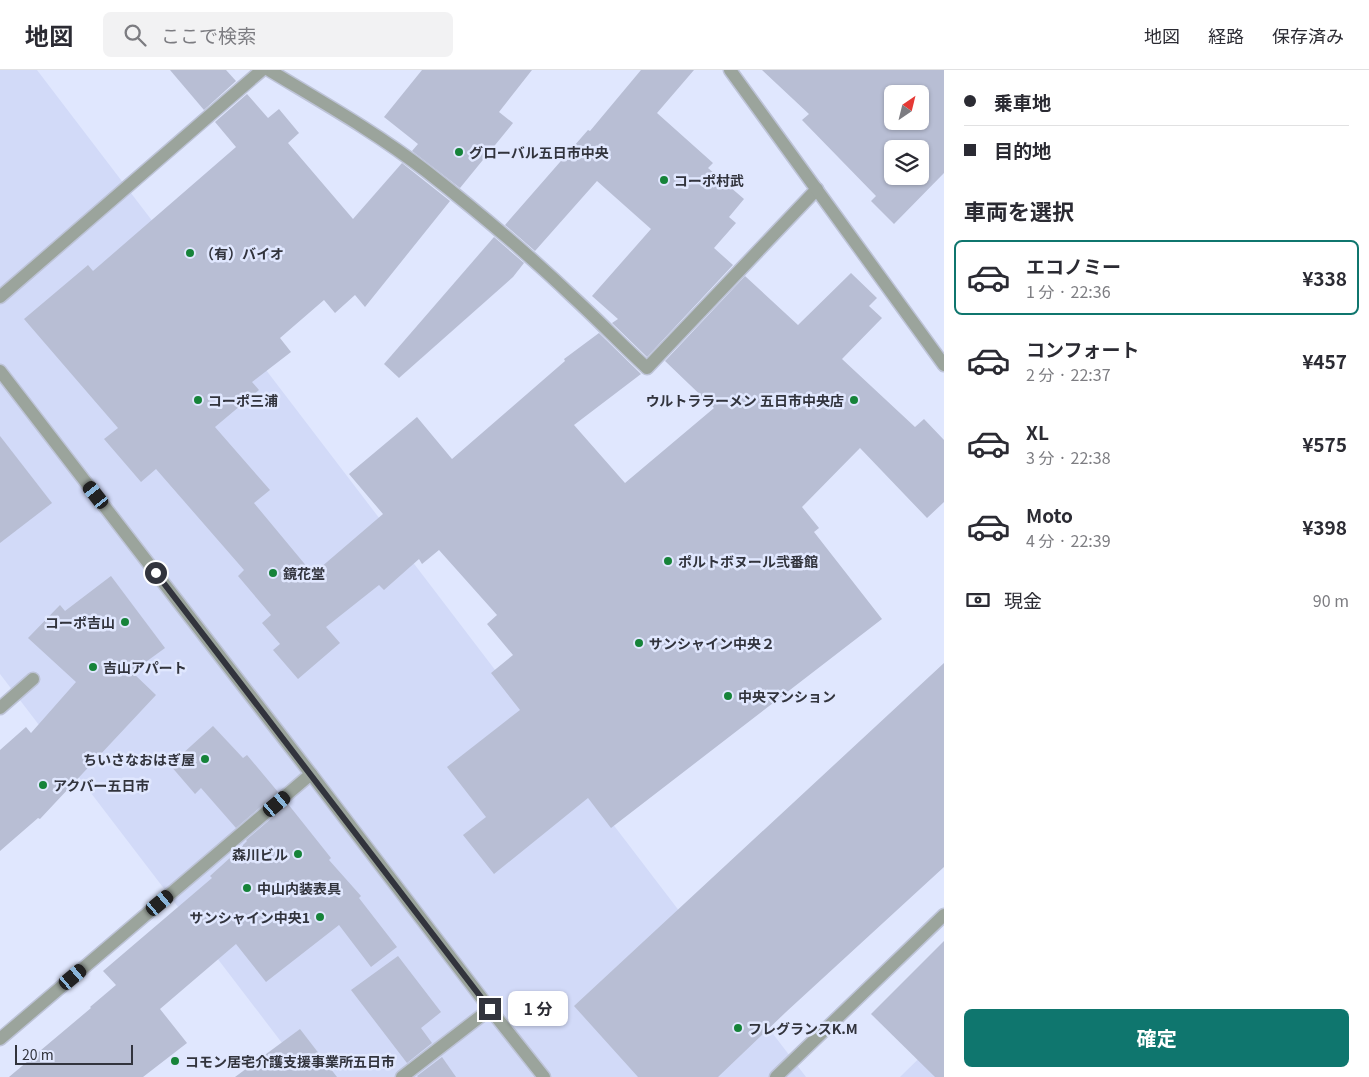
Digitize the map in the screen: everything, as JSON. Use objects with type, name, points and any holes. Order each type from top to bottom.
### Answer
[{"type":"street","points":[[0,297],[262,70]]},
{"type":"street","points":[[270,70],[381,138],[432,176],[524,253],[648,368],[817,189]]},
{"type":"street","points":[[731,70],[944,365]]},
{"type":"street","points":[[0,371],[544,1077]]},
{"type":"street","points":[[0,708],[33,679]]},
{"type":"street","points":[[0,1039],[311,774]]},
{"type":"street","points":[[776,1077],[944,915]]},
{"type":"street","points":[[402,1077],[490,1009]]},
{"type":"shaded area","points":[[0,70],[37,70],[806,1077],[308,1077],[0,674]]},
{"type":"shaded area","points":[[944,1034],[944,1077],[900,1077]]},
{"type":"building","points":[[170,70],[226,70],[236,81],[204,110]]},
{"type":"building","name":"グローバル五日市中央","points":[[422,70],[532,70],[499,112],[513,123],[460,188],[412,151],[418,144],[384,117]]},
{"type":"building","points":[[641,70],[694,70],[657,113],[713,163],[708,168],[744,199],[729,217],[736,223],[714,248],[733,265],[647,357],[612,323],[618,319],[592,296],[651,229],[597,181],[535,251],[505,225],[588,130],[590,131]]},
{"type":"building","points":[[762,70],[944,70],[944,173],[894,224],[871,201],[876,196],[802,120],[809,114]]},
{"type":"building","points":[[247,94],[268,118],[279,109],[299,133],[288,143],[353,219],[402,163],[450,201],[365,307],[355,295],[335,313],[324,300],[280,338],[291,352],[252,382],[259,390],[215,427],[270,490],[254,503],[313,574],[383,514],[349,474],[417,417],[452,459],[565,361],[564,359],[599,333],[641,374],[574,425],[625,483],[714,408],[665,361],[745,276],[798,325],[851,273],[877,298],[869,306],[882,318],[842,359],[915,427],[924,419],[944,440],[944,502],[927,518],[860,448],[802,507],[819,528],[814,532],[882,619],[611,828],[588,798],[494,874],[463,835],[486,817],[447,767],[520,710],[491,673],[513,655],[487,624],[497,615],[439,550],[422,564],[419,559],[384,590],[379,585],[326,627],[340,643],[298,679],[273,650],[280,644],[262,623],[271,615],[238,576],[244,570],[156,469],[141,482],[104,439],[118,428],[24,319],[88,265],[93,271],[236,147],[215,122]]},
{"type":"building","points":[[494,237],[524,263],[513,277],[399,378],[384,364]]},
{"type":"building","points":[[0,436],[52,503],[0,543]]},
{"type":"building","points":[[111,576],[165,648],[132,672],[156,695],[40,819],[38,818],[0,851],[0,750],[26,727],[31,733],[76,682],[28,638],[60,605],[65,611]]},
{"type":"building","points":[[944,663],[944,867],[718,1077],[638,1077],[574,1006]]},
{"type":"building","points":[[213,726],[243,758],[247,755],[278,792],[236,828],[201,788],[195,794],[170,765]]},
{"type":"building","points":[[288,804],[331,858],[329,860],[361,896],[359,898],[397,947],[371,967],[339,925],[266,982],[236,944],[160,1009],[187,1043],[143,1077],[9,1077],[116,985],[103,971],[212,878],[210,876],[243,846],[246,840]]},
{"type":"building","name":"フレグランスK.M","points":[[944,941],[944,1077],[935,1077],[871,1014]]},
{"type":"building","points":[[398,956],[441,1012],[421,1028],[432,1043],[407,1063],[351,990]]},
{"type":"building","points":[[300,1029],[337,1077],[235,1077]]},
{"type":"building","points":[[442,1057],[456,1077],[417,1076]]},
{"type":"place","name":"グローバル五日市中央","points":[[459,152]]},
{"type":"place","name":"コーポ村武","points":[[664,180]]},
{"type":"place","name":"（有）バイオ","points":[[190,253]]},
{"type":"place","name":"コーポ三浦","points":[[198,400]]},
{"type":"place","name":"ウルトララーメン 五日市中央店","points":[[854,400]]},
{"type":"place","name":"ポルトボヌール弐番館","points":[[668,561]]},
{"type":"place","name":"鏡花堂","points":[[273,573]]},
{"type":"place","name":"コーポ吉山","points":[[125,622]]},
{"type":"place","name":"サンシャイン中央２","points":[[639,643]]},
{"type":"place","name":"吉山アパート","points":[[93,667]]},
{"type":"place","name":"中央マンション","points":[[728,696]]},
{"type":"place","name":"ちいさなおはぎ屋","points":[[205,759]]},
{"type":"place","name":"アクバー五日市","points":[[43,785]]},
{"type":"place","name":"森川ビル","points":[[298,854]]},
{"type":"place","name":"中山内装表具","points":[[247,888]]},
{"type":"place","name":"サンシャイン中央1","points":[[320,917]]},
{"type":"place","name":"フレグランスK.M","points":[[738,1028]]},
{"type":"place","name":"コモン居宅介護支援事業所五日市","points":[[175,1061]]},
{"type":"route","points":[[156,573],[490,1009]]}]
